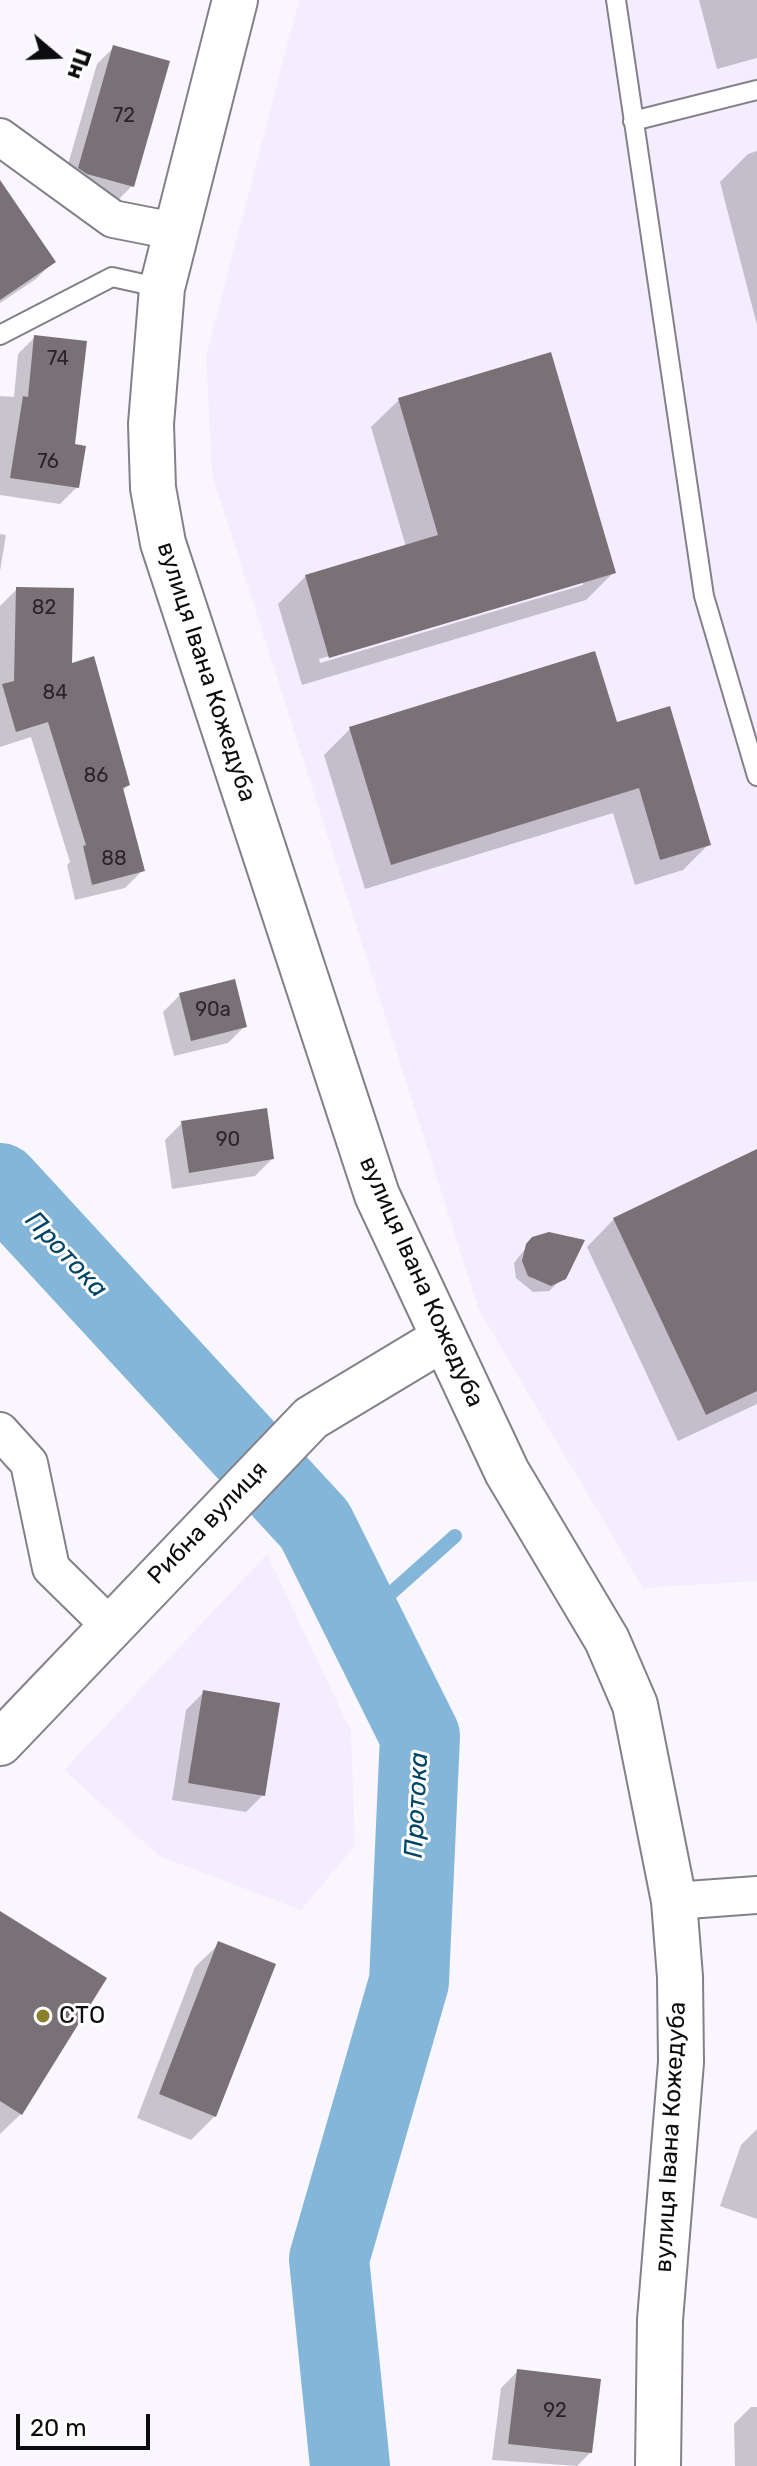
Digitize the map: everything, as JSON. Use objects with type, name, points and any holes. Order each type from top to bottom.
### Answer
[{"type":"street","name":"вулиця Івана Кожедуба","points":[[235,0],[162,288],[151,424],[153,488],[163,543],[377,1195],[507,1472],[607,1640],[635,1705],[674,1901],[681,2062],[660,2320],[658,2466]]},
{"type":"street","points":[[0,137],[113,219],[174,231]]},
{"type":"street","name":"Рибна вулиця","points":[[0,1743],[202,1528],[311,1418],[444,1338]]},
{"type":"street","points":[[0,1431],[29,1463],[51,1568],[110,1626]]},
{"type":"street","points":[[674,1901],[757,1895]]},
{"type":"lane","points":[[616,0],[704,596],[757,776]]},
{"type":"lane","points":[[633,121],[757,90]]},
{"type":"lane","points":[[0,335],[112,277],[162,288]]},
{"type":"shaded area","points":[[299,0],[757,0],[757,1581],[643,1588],[479,1310],[212,474],[206,356]]},
{"type":"shaded area","points":[[267,1554],[351,1731],[355,1846],[301,1910],[159,1856],[64,1770]]},
{"type":"building","points":[[113,45],[170,61],[134,187],[87,174],[78,168]]},
{"type":"building","points":[[0,180],[56,262],[0,300]]},
{"type":"building","points":[[34,335],[87,341],[75,444],[86,446],[79,488],[10,478],[23,396],[28,397]]},
{"type":"building","points":[[551,352],[616,573],[329,658],[305,575],[438,535],[398,398]]},
{"type":"building","points":[[16,587],[74,588],[72,663],[94,656],[130,785],[123,788],[145,871],[92,885],[83,846],[86,845],[48,722],[16,732],[2,684],[14,681]]},
{"type":"building","points":[[595,651],[617,722],[670,706],[711,845],[660,860],[639,788],[391,865],[349,727]]},
{"type":"building","points":[[235,979],[247,1027],[191,1041],[179,993]]},
{"type":"building","points":[[267,1108],[274,1159],[189,1173],[181,1121]]},
{"type":"building","points":[[757,1149],[757,1391],[706,1415],[613,1218]]},
{"type":"building","points":[[549,1232],[585,1240],[566,1279],[551,1286],[528,1276],[522,1261],[526,1244],[532,1237]]},
{"type":"building","points":[[203,1690],[280,1703],[265,1796],[188,1783]]},
{"type":"building","name":"СТО","points":[[0,1911],[107,1978],[22,2115],[0,2101]]},
{"type":"building","points":[[218,1941],[276,1964],[216,2117],[159,2094]]},
{"type":"building","points":[[517,2369],[601,2379],[592,2453],[508,2444]]},
{"type":"waterway","name":"Протока","points":[[0,1183],[315,1525],[420,1736],[409,1982],[329,2259],[350,2466]]},
{"type":"waterway","points":[[362,1619],[455,1536]]},
{"type":"place","name":"СТО","points":[[43,2016]]}]
